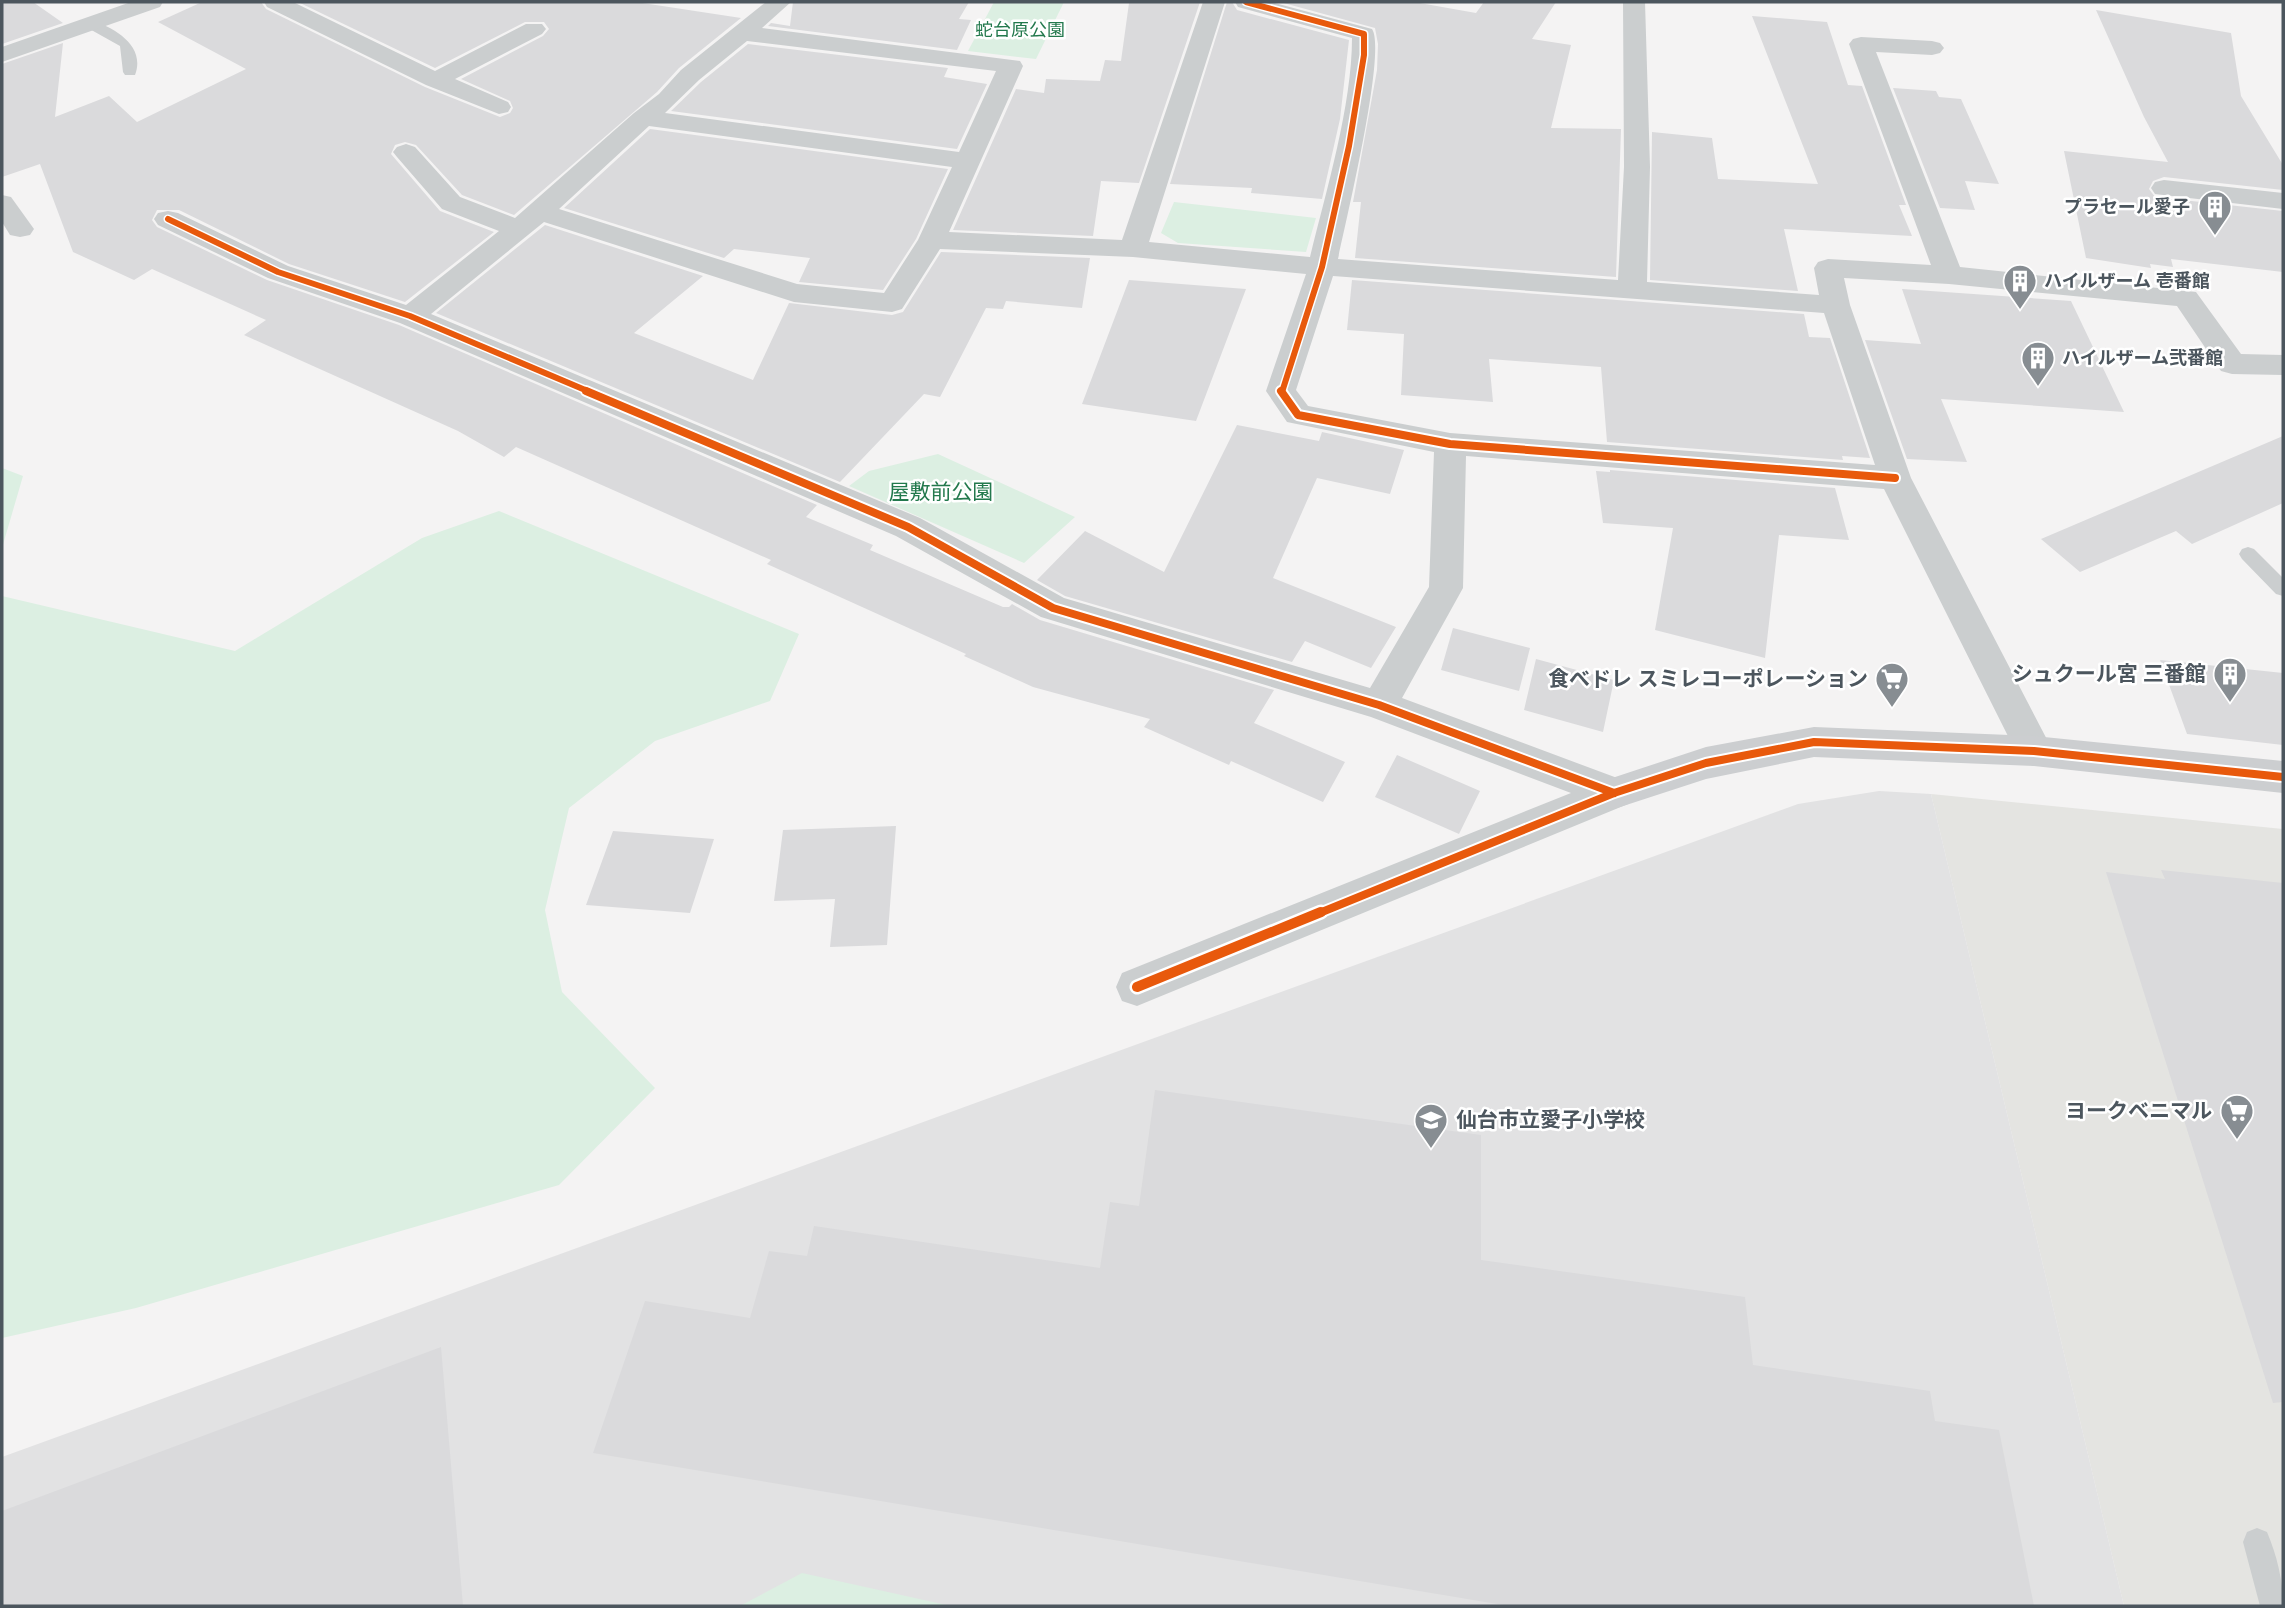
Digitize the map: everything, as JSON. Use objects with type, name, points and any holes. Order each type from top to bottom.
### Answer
[{"type":"street","points":[[2,55],[152,2]]},
{"type":"street","points":[[275,2],[435,80],[499,107]]},
{"type":"street","points":[[410,316],[540,212],[643,118],[668,99],[690,75],[780,2]]},
{"type":"street","points":[[1133,249],[1214,2]]},
{"type":"street","points":[[1246,2],[1364,34],[1364,55],[1349,146],[1322,267],[1282,391],[1298,415],[1450,444],[1895,478]]},
{"type":"street","points":[[1632,292],[1637,167],[1634,2]]},
{"type":"street","points":[[435,80],[534,29]]},
{"type":"street","points":[[540,212],[794,293],[892,303],[932,240],[1011,66],[743,33]]},
{"type":"street","points":[[1932,47],[1861,44],[1949,275]]},
{"type":"street","points":[[643,118],[968,161]]},
{"type":"street","points":[[406,152],[451,203],[518,229]]},
{"type":"street","points":[[2164,188],[2283,201]]},
{"type":"street","points":[[2,203],[20,229]]},
{"type":"street","points":[[168,219],[278,272],[410,316],[908,527],[1053,608],[1380,705],[1614,793]]},
{"type":"street","points":[[932,240],[1133,249],[1632,292],[1836,305]]},
{"type":"street","points":[[2034,751],[1895,478],[1836,305],[1828,268],[1949,275],[2186,298],[2232,364],[2283,366]]},
{"type":"street","points":[[1380,705],[1446,588],[1450,444]]},
{"type":"street","points":[[1137,987],[1614,793],[1706,763],[1814,742],[2034,751],[2283,777]]},
{"type":"lane","points":[[91,24],[126,44],[130,56],[130,72]]},
{"type":"lane","points":[[2248,554],[2283,589]]},
{"type":"lane","points":[[2258,1542],[2275,1606]]},
{"type":"shaded area","name":"仙台市立愛子小学校","points":[[1879,791],[1931,794],[2124,1606],[2,1606],[2,1457],[1798,804]]},
{"type":"shaded area","points":[[1931,794],[2283,829],[2283,1606],[2124,1606]]},
{"type":"green space","name":"蛇台原公園","points":[[994,2],[1064,2],[1036,59],[968,51]]},
{"type":"green space","points":[[1174,202],[1316,218],[1306,252],[1178,243],[1161,233]]},
{"type":"green space","name":"屋敷前公園","points":[[938,454],[1075,517],[1024,563],[849,486],[869,471]]},
{"type":"green space","points":[[2,468],[23,476],[2,548]]},
{"type":"green space","points":[[499,511],[799,634],[770,701],[655,741],[569,808],[545,910],[562,992],[655,1088],[559,1185],[136,1308],[2,1338],[2,596],[235,651],[422,538]]},
{"type":"green space","points":[[802,1573],[951,1606],[740,1606]]},
{"type":"building","points":[[2,2],[33,2],[63,23],[2,44]]},
{"type":"building","points":[[202,2],[261,2],[266,9],[425,87],[500,117],[510,113],[513,108],[510,101],[461,79],[543,36],[549,29],[544,22],[525,22],[435,68],[298,2],[636,2],[741,18],[679,68],[657,92],[514,215],[462,195],[416,145],[405,142],[395,145],[391,154],[440,211],[494,232],[405,302],[289,264],[179,210],[157,210],[152,220],[157,227],[267,280],[399,325],[817,505],[806,517],[873,545],[870,550],[1003,607],[1012,604],[1040,620],[1274,690],[1254,723],[1345,762],[1323,802],[1231,761],[1229,765],[1144,727],[1150,719],[1033,687],[767,564],[771,560],[516,447],[504,457],[458,431],[244,335],[266,320],[152,269],[134,280],[73,252],[40,164],[2,177],[2,64],[63,43],[55,117],[109,96],[137,122],[246,69],[158,22]]},
{"type":"building","points":[[793,2],[969,2],[959,19],[971,20],[957,50],[768,26],[771,23],[790,26]]},
{"type":"building","points":[[1200,2],[1139,183],[1101,181],[1093,236],[953,230],[1016,89],[1044,93],[1046,79],[1100,81],[1105,60],[1121,61],[1129,3]]},
{"type":"building","points":[[1227,2],[1232,2],[1237,10],[1349,40],[1340,119],[1322,199],[1251,193],[1252,188],[1170,184]]},
{"type":"building","points":[[1280,2],[1414,2],[1476,13],[1484,2],[1556,2],[1532,39],[1571,45],[1551,128],[1621,129],[1616,277],[1355,258],[1361,202],[1353,202],[1377,70],[1378,44],[1375,28]]},
{"type":"building","points":[[2096,10],[2231,33],[2241,96],[2283,165],[2283,190],[2164,177],[2153,181],[2149,189],[2155,197],[2283,211],[2283,272],[2171,259],[2173,267],[2150,264],[2151,268],[2086,258],[2064,151],[2168,162],[2144,117]]},
{"type":"building","points":[[1752,16],[1827,22],[1848,85],[1862,86],[1906,205],[1899,205],[1912,236],[1784,229],[1798,291],[1650,280],[1652,132],[1712,138],[1718,179],[1818,184]]},
{"type":"building","points":[[748,44],[948,68],[944,77],[987,84],[957,149],[671,111],[701,82]]},
{"type":"building","points":[[1893,88],[1936,91],[1939,97],[1961,99],[1999,184],[1965,181],[1975,210],[1940,208]]},
{"type":"building","points":[[650,129],[948,169],[916,239],[883,290],[799,282],[810,258],[734,249],[724,258],[564,208]]},
{"type":"building","points":[[545,225],[703,276],[634,333],[753,380],[789,303],[892,315],[903,312],[941,252],[1090,258],[1082,308],[1006,301],[1003,309],[986,308],[940,397],[924,394],[840,482],[436,313]]},
{"type":"building","points":[[1129,280],[1246,289],[1196,421],[1082,404]]},
{"type":"building","points":[[1352,280],[1804,314],[1809,337],[1830,338],[1870,458],[1842,456],[1843,460],[1607,442],[1601,367],[1489,359],[1493,402],[1401,395],[1404,334],[1347,330]]},
{"type":"building","points":[[1902,289],[2071,301],[2124,412],[1941,399],[1967,462],[1907,459],[1865,340],[1921,344]]},
{"type":"building","points":[[1237,425],[1319,441],[1322,432],[1404,450],[1390,494],[1317,478],[1273,578],[1396,627],[1371,668],[1305,641],[1292,662],[1065,596],[1037,580],[1085,531],[1164,572]]},
{"type":"building","points":[[2283,436],[2283,503],[2192,544],[2176,531],[2080,572],[2041,539]]},
{"type":"building","points":[[1596,471],[1835,488],[1849,540],[1779,535],[1765,658],[1655,630],[1673,528],[1603,523]]},
{"type":"building","points":[[1453,628],[1530,648],[1519,691],[1441,670]]},
{"type":"building","points":[[1536,659],[1614,680],[1603,732],[1524,710]]},
{"type":"building","name":"シュクール宮 三番館","points":[[2160,660],[2283,673],[2283,745],[2187,734]]},
{"type":"building","points":[[1397,755],[1480,791],[1459,834],[1375,797]]},
{"type":"building","points":[[896,826],[887,945],[830,947],[835,899],[774,901],[783,830]]},
{"type":"building","points":[[613,831],[714,839],[690,913],[586,905]]},
{"type":"building","name":"ヨークベニマル","points":[[2161,870],[2283,883],[2283,1402],[2273,1403],[2106,872],[2165,879]]},
{"type":"building","points":[[1155,1090],[1481,1135],[1481,1260],[1745,1297],[1753,1365],[1930,1391],[1935,1421],[1999,1430],[2034,1606],[1509,1606],[593,1453],[645,1301],[750,1318],[769,1251],[807,1256],[814,1226],[1100,1268],[1110,1202],[1139,1206]]},
{"type":"building","points":[[441,1347],[463,1606],[2,1606],[2,1511]]},
{"type":"cycle path","points":[[1246,2],[1364,34],[1364,55],[1349,146],[1322,267],[1281,391],[1298,415],[1450,444],[1895,478]]},
{"type":"cycle path","points":[[168,219],[278,272],[410,316],[908,527],[1053,608],[1379,705],[1614,793]]},
{"type":"cycle path","points":[[1137,987],[1614,793],[1706,763],[1814,742],[2034,751],[2283,777]]},
{"type":"place","name":"プラセール愛子","points":[[2215,237]]},
{"type":"place","name":"ハイルザーム 壱番館","points":[[2020,311]]},
{"type":"place","name":"ハイルザーム弐番館","points":[[2038,388]]},
{"type":"place","name":"シュクール宮 三番館","points":[[2230,704]]},
{"type":"place","name":"食べドレ スミレコーポレーション","points":[[1892,709]]},
{"type":"place","name":"ヨークベニマル","points":[[2237,1141]]},
{"type":"place","name":"仙台市立愛子小学校","points":[[1431,1150]]}]
